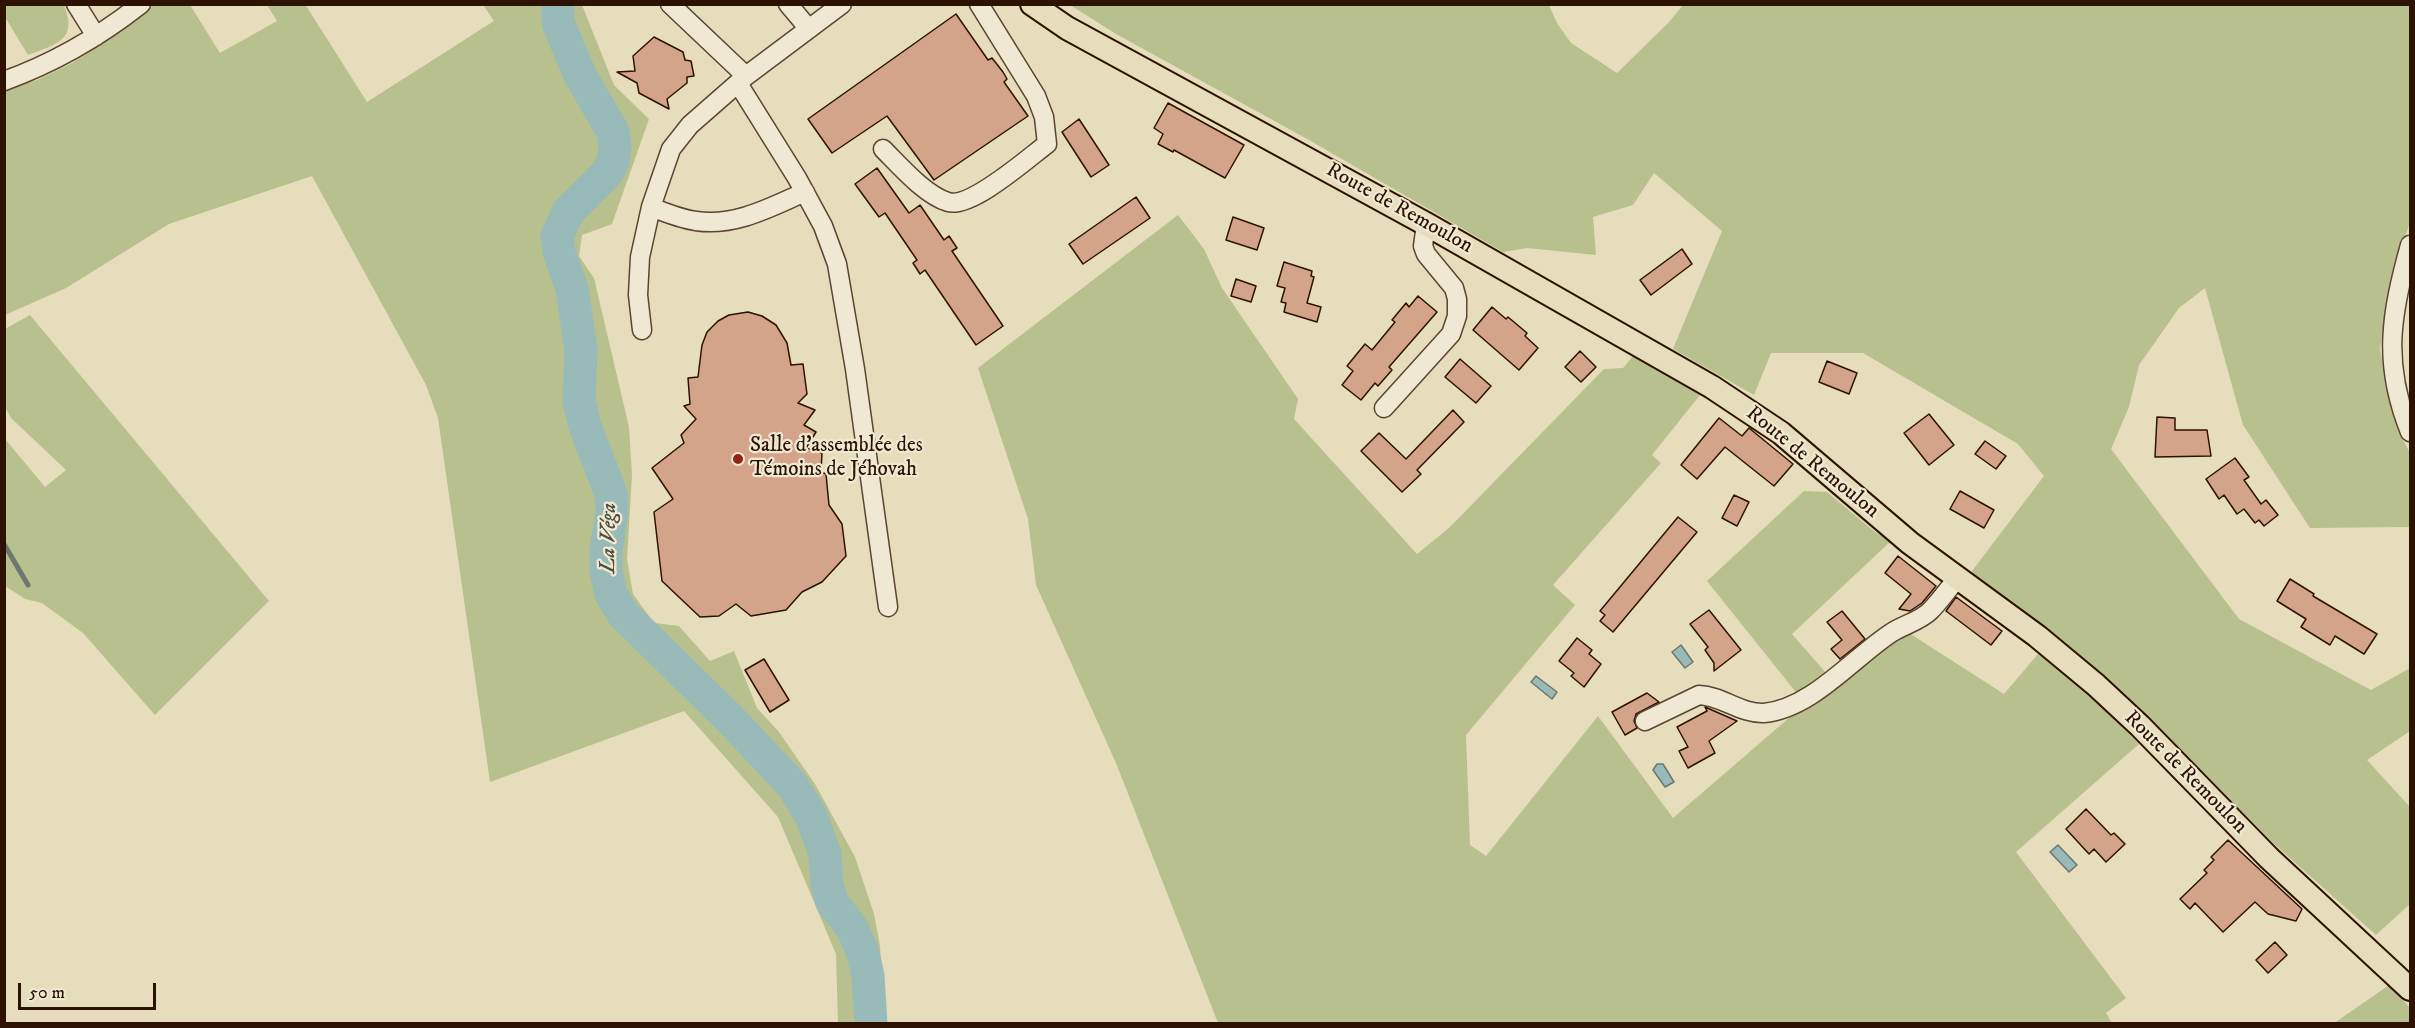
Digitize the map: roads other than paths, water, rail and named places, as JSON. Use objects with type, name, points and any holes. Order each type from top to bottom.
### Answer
[{"type":"main road","name":"Route de Remoulon","points":[[1032,4],[1067,28],[1426,224],[1712,387],[1755,414],[1781,433],[1910,543],[2037,636],[2096,685],[2140,726],[2269,858],[2410,989]]},
{"type":"street","points":[[76,4],[96,36]]},
{"type":"street","points":[[4,81],[58,59],[96,36],[141,4]]},
{"type":"street","points":[[670,4],[742,81],[823,226],[837,264],[844,293],[888,607]]},
{"type":"street","points":[[788,4],[809,28]]},
{"type":"street","points":[[642,330],[638,277],[651,207],[671,149],[690,125],[742,81],[842,4]]},
{"type":"street","points":[[883,149],[922,187],[949,203],[964,201],[996,184],[1047,144],[1044,117],[1036,96],[979,4]]},
{"type":"street","points":[[651,207],[682,218],[716,222],[745,217],[805,192]]},
{"type":"street","points":[[1384,408],[1451,334],[1457,316],[1457,299],[1454,288],[1426,254],[1423,246],[1426,224]]},
{"type":"street","points":[[2410,245],[2392,325],[2391,360],[2396,388],[2410,432]]},
{"type":"street","points":[[1646,721],[1699,695],[1707,695],[1752,712],[1764,713],[1782,709],[1808,698],[1871,646],[1904,624],[1930,612],[1957,579]]},
{"type":"water","points":[[1681,645],[1693,662],[1685,668],[1672,652]]},
{"type":"water","points":[[1536,676],[1557,692],[1552,699],[1531,682]]},
{"type":"water","points":[[1657,764],[1663,764],[1674,782],[1665,787],[1653,770]]},
{"type":"water","points":[[2058,845],[2077,865],[2069,872],[2050,852]]},
{"type":"waterway","name":"La Véga","points":[[558,4],[558,23],[580,75],[613,132],[615,146],[613,162],[607,173],[568,212],[557,236],[559,252],[572,289],[581,350],[579,401],[585,426],[611,494],[612,511],[606,551],[606,571],[611,594],[623,614],[732,721],[793,786],[812,818],[825,854],[827,884],[832,902],[852,928],[863,953],[868,976],[871,1024]]},
{"type":"waterway","points":[[4,544],[28,585]]},
{"type":"place","name":"Salle d'assemblée des Témoins de Jéhovah","points":[[738,459]]}]
